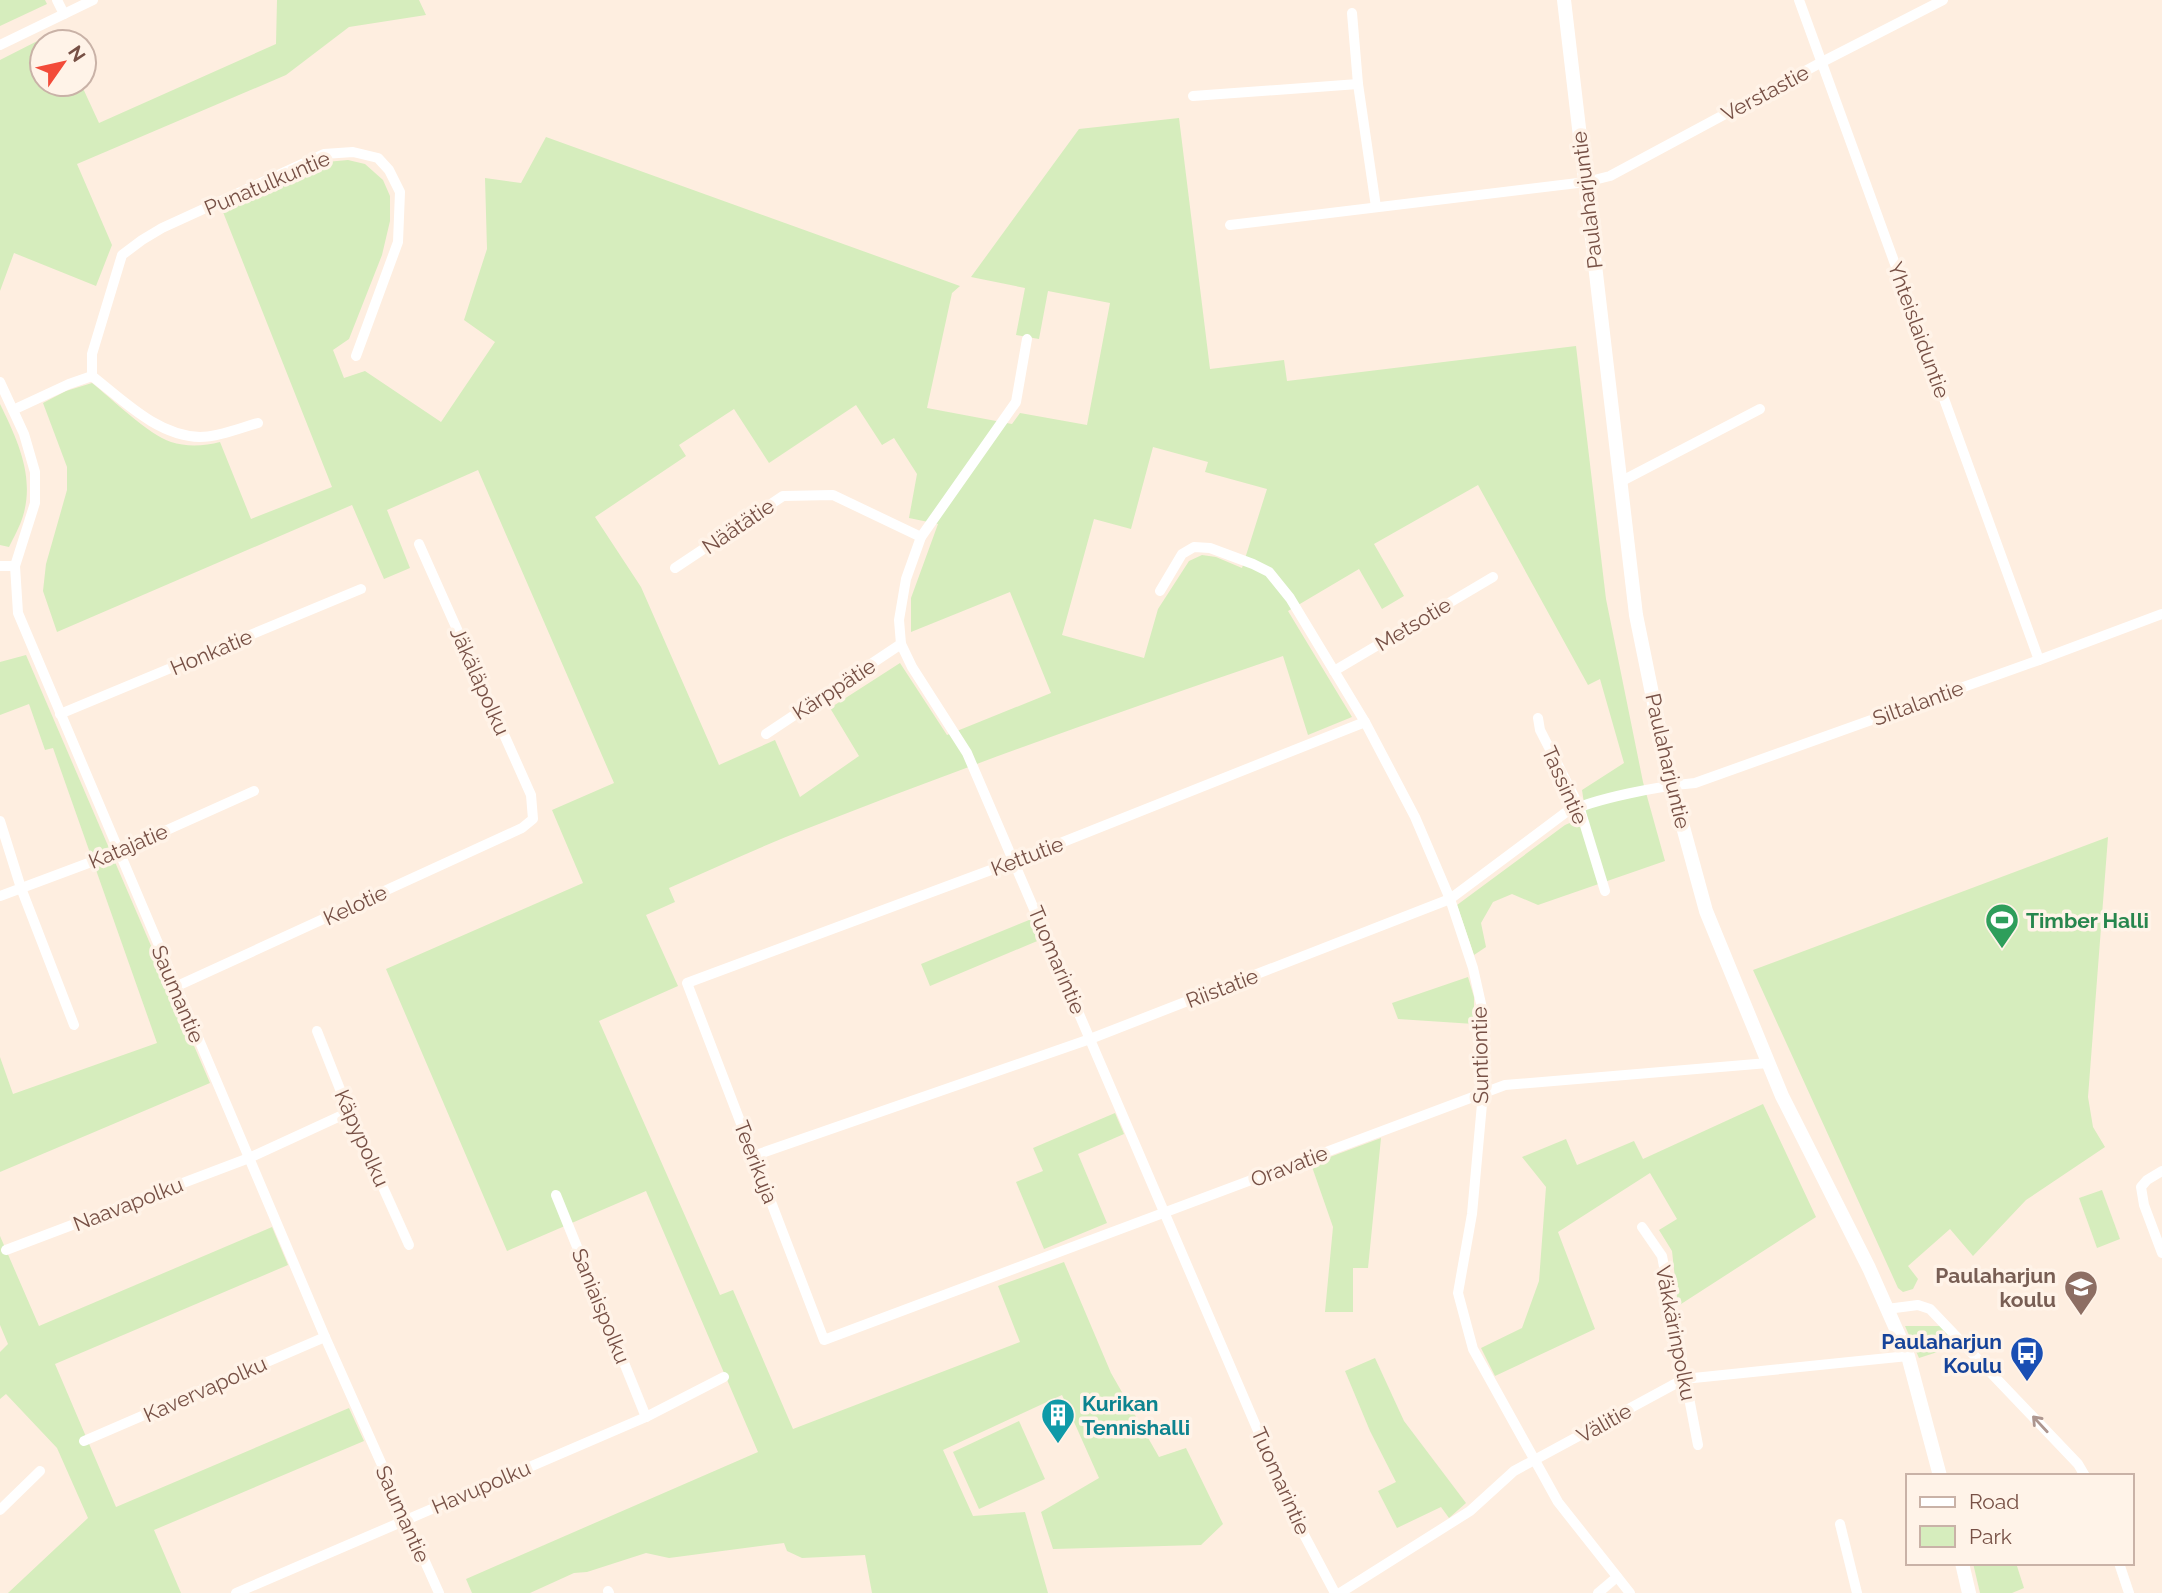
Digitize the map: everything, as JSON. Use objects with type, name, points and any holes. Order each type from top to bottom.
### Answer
[{"type":"main road","name":"Paulaharjuntie","points":[[1564,0],[1636,615],[1671,785],[1706,911],[1768,1063],[1869,1268],[1908,1356],[1939,1474]]},
{"type":"main road","points":[[1962,1565],[1969,1593]]},
{"type":"street","points":[[57,0],[64,14]]},
{"type":"street","points":[[0,45],[93,0]]},
{"type":"street","name":"Yhteislaiduntie","points":[[1799,0],[2039,660]]},
{"type":"street","name":"Verstastie","points":[[1230,225],[1586,182],[1610,176],[1943,0]]},
{"type":"street","points":[[1352,13],[1376,207]]},
{"type":"street","points":[[1193,96],[1359,85]]},
{"type":"street","name":"Punatulkuntie","points":[[92,376],[92,354],[122,255],[162,228],[324,154],[354,152],[378,158],[389,170],[400,192],[398,242],[356,356]]},
{"type":"street","name":"Tuomarintie","points":[[1027,339],[1016,402],[921,537],[906,579],[899,620],[901,645],[967,753],[1016,861],[1301,1529],[1338,1593]]},
{"type":"street","points":[[13,410],[92,376],[137,412],[174,433],[202,437],[258,423]]},
{"type":"street","name":"Saumantie","points":[[0,382],[24,434],[35,472],[35,503],[15,566],[18,613],[325,1337],[439,1593]]},
{"type":"street","points":[[1620,482],[1760,409]]},
{"type":"street","name":"Näätätie","points":[[675,568],[783,496],[833,495],[921,537]]},
{"type":"street","name":"Jäkäläpolku","points":[[419,544],[531,795],[533,819]]},
{"type":"street","name":"Suntiontie","points":[[1160,591],[1182,554],[1194,547],[1210,548],[1269,572],[1290,598],[1365,722],[1415,817],[1450,899],[1473,968],[1484,1017],[1483,1093],[1472,1214],[1458,1293],[1473,1349],[1558,1502],[1630,1593]]},
{"type":"street","points":[[0,566],[15,566]]},
{"type":"street","name":"Metsotie","points":[[1334,671],[1493,577]]},
{"type":"street","name":"Honkatie","points":[[60,714],[361,589]]},
{"type":"street","name":"Siltalantie","points":[[1671,785],[1695,783],[2162,614]]},
{"type":"street","name":"Kärppätie","points":[[766,734],[901,645]]},
{"type":"street","name":"Tassintie","points":[[1538,718],[1539,730],[1579,806],[1605,891]]},
{"type":"street","name":"Kettutie","points":[[687,984],[1016,861],[1365,722]]},
{"type":"street","name":"Riistatie","points":[[753,1156],[1090,1039],[1450,899],[1564,813],[1579,806],[1671,785]]},
{"type":"street","name":"Katajatie","points":[[0,896],[118,852],[254,791]]},
{"type":"street","name":"Kelotie","points":[[175,986],[522,828],[533,819]]},
{"type":"street","points":[[0,821],[21,888],[74,1025]]},
{"type":"street","name":"Teerikuja","points":[[687,984],[824,1340]]},
{"type":"street","name":"Käpypolku","points":[[317,1031],[349,1112],[409,1245]]},
{"type":"street","name":"Oravatie","points":[[824,1340],[1505,1085],[1768,1063]]},
{"type":"street","name":"Naavapolku","points":[[6,1250],[250,1158],[349,1112]]},
{"type":"street","points":[[2162,1171],[2141,1187],[2144,1205],[2162,1253]]},
{"type":"street","name":"Saniaispolku","points":[[556,1195],[646,1417]]},
{"type":"street","name":"Väkkärinpolku","points":[[1642,1227],[1662,1256],[1698,1445]]},
{"type":"street","points":[[1887,1309],[1917,1305],[1930,1309],[2078,1464],[2084,1474]]},
{"type":"street","name":"Kavervapolku","points":[[84,1441],[325,1337]]},
{"type":"street","name":"Välitie","points":[[1338,1593],[1470,1511],[1514,1471],[1684,1379],[1908,1356]]},
{"type":"street","name":"Havupolku","points":[[236,1593],[646,1417],[724,1377]]},
{"type":"street","points":[[0,1510],[40,1471]]},
{"type":"street","points":[[1840,1524],[1857,1593]]},
{"type":"street","points":[[2120,1565],[2129,1593]]},
{"type":"street","points":[[1598,1593],[1617,1577]]},
{"type":"green space","points":[[0,0],[45,0],[47,4],[0,26]]},
{"type":"green space","points":[[277,0],[419,0],[426,15],[349,27],[286,75],[77,164],[112,245],[96,286],[14,253],[0,291],[0,60],[28,46],[28,98],[87,98],[99,123],[276,44]]},
{"type":"green space","points":[[1179,118],[1210,369],[1284,360],[1287,381],[1576,346],[1606,599],[1643,782],[1665,861],[1538,905],[1512,894],[1493,902],[1481,923],[1486,947],[1474,955],[1457,905],[1565,825],[1586,816],[1582,790],[1624,763],[1600,679],[1588,685],[1478,485],[1374,544],[1404,596],[1382,609],[1359,569],[1288,611],[1352,717],[1308,735],[1283,656],[925,783],[789,836],[669,888],[675,902],[646,915],[678,986],[599,1021],[720,1295],[733,1290],[793,1429],[1020,1342],[998,1286],[1064,1262],[1111,1373],[1159,1457],[1186,1448],[1223,1524],[1201,1545],[1053,1549],[1041,1512],[1099,1478],[1062,1395],[943,1450],[973,1516],[1025,1512],[1048,1593],[872,1593],[865,1555],[802,1558],[787,1551],[784,1543],[669,1558],[646,1553],[587,1572],[574,1573],[530,1593],[472,1593],[466,1579],[758,1452],[646,1191],[507,1251],[386,969],[583,883],[552,810],[614,783],[478,470],[387,510],[410,568],[384,579],[352,505],[57,632],[43,591],[46,564],[67,490],[67,467],[43,403],[66,391],[92,383],[162,438],[189,445],[220,442],[251,519],[332,487],[223,212],[326,162],[348,160],[365,164],[383,180],[390,196],[390,221],[382,255],[349,339],[333,350],[344,378],[365,371],[441,422],[495,342],[464,320],[487,249],[485,178],[521,183],[546,137],[960,286],[952,293],[927,408],[1012,424],[1020,413],[1087,425],[1110,303],[1048,291],[1039,339],[1016,335],[1025,288],[971,277],[1079,129]],"holes":[[[856,405],[882,445],[894,438],[917,474],[909,518],[938,524],[911,598],[911,632],[1010,592],[1051,693],[947,735],[900,663],[830,708],[859,756],[800,797],[775,740],[719,765],[641,587],[595,517],[686,456],[679,445],[734,409],[769,463]],[[1153,447],[1208,462],[1205,472],[1267,489],[1242,568],[1216,557],[1202,555],[1189,561],[1158,609],[1144,658],[1062,635],[1094,519],[1131,529]]]},
{"type":"green space","points":[[0,404],[18,444],[27,487],[23,516],[9,547],[0,545]]},
{"type":"green space","points":[[26,655],[210,1083],[0,1172],[0,1057],[13,1094],[157,1043],[53,748],[45,750],[29,704],[0,715],[0,662]]},
{"type":"green space","points":[[2108,837],[2088,1097],[2093,1127],[2105,1147],[2026,1200],[1973,1256],[1950,1229],[1908,1266],[1918,1279],[1913,1289],[1903,1292],[1898,1288],[1753,970]]},
{"type":"green space","points":[[1034,918],[1042,939],[930,986],[921,964]]},
{"type":"green space","points":[[1468,977],[1474,997],[1474,1024],[1398,1019],[1392,1003]]},
{"type":"green space","points":[[1763,1104],[1816,1217],[1678,1306],[1672,1251],[1659,1230],[1677,1219],[1650,1173],[1558,1232],[1595,1329],[1495,1376],[1481,1348],[1522,1328],[1539,1281],[1546,1187],[1522,1157],[1566,1139],[1577,1165],[1634,1141],[1643,1159]]},
{"type":"green space","points":[[1115,1113],[1124,1134],[1078,1154],[1107,1223],[1044,1249],[1016,1182],[1043,1171],[1033,1148]]},
{"type":"green space","points":[[1381,1138],[1368,1268],[1353,1268],[1353,1312],[1325,1312],[1333,1227],[1311,1164]]},
{"type":"green space","points":[[2102,1190],[2120,1239],[2097,1248],[2079,1198]]},
{"type":"green space","points":[[272,1227],[288,1265],[55,1364],[116,1507],[349,1408],[364,1441],[154,1530],[181,1593],[8,1593],[88,1518],[57,1448],[6,1394],[0,1399],[0,1352],[8,1344],[0,1325],[0,1236],[39,1326]]},
{"type":"green space","points":[[1905,1326],[1940,1326],[1959,1345],[1919,1358]]},
{"type":"green space","points":[[1375,1358],[1404,1421],[1466,1503],[1449,1518],[1441,1507],[1397,1528],[1378,1491],[1396,1482],[1370,1431],[1345,1371]]},
{"type":"green space","points":[[1019,1421],[1045,1479],[979,1509],[953,1452]]},
{"type":"green space","points":[[1973,1565],[2017,1565],[2024,1588],[2012,1593],[1980,1593]]},
{"type":"place","name":"Timber Halli","points":[[2002,950]]},
{"type":"place","name":"Paulaharjun koulu","points":[[2081,1317]]},
{"type":"place","name":"Paulaharjun Koulu","points":[[2027,1383]]},
{"type":"place","name":"Kurikan Tennishalli","points":[[1058,1445]]}]
